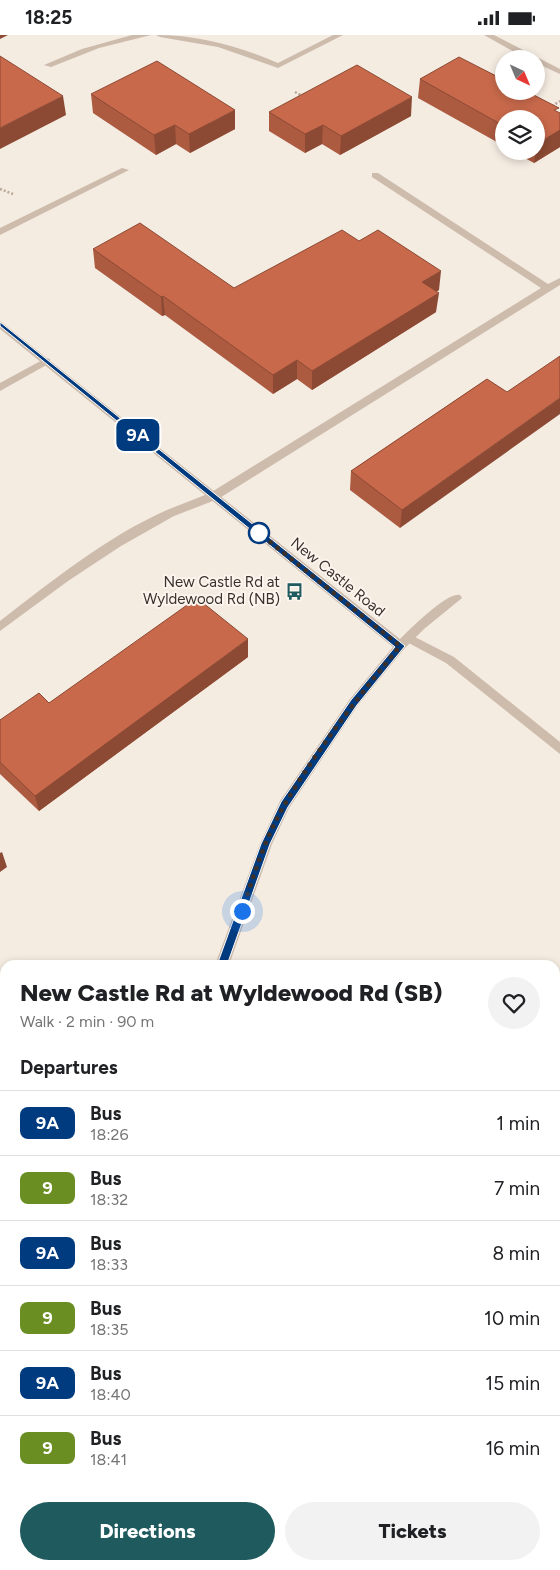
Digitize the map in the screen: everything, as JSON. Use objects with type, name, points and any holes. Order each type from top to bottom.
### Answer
[{"type":"street","points":[[48,65],[90,46],[122,38],[147,35]]},
{"type":"street","points":[[160,35],[196,38],[231,47],[278,66],[339,35]]},
{"type":"street","points":[[488,35],[517,50]]},
{"type":"street","points":[[545,64],[560,72]]},
{"type":"street","points":[[0,232],[125,170]]},
{"type":"street","points":[[375,175],[549,289]]},
{"type":"street","points":[[0,627],[64,578],[117,543],[170,513],[214,496],[560,281]]},
{"type":"street","name":"New Castle Road","points":[[0,324],[214,496],[404,642],[450,660],[560,749]]},
{"type":"street","points":[[0,388],[46,361]]},
{"type":"street","points":[[224,960],[266,844],[284,805],[354,702],[404,642],[420,626],[456,599]]},
{"type":"path","points":[[295,92],[311,102]]},
{"type":"path","points":[[546,109],[560,101]]},
{"type":"path","points":[[0,189],[13,194]]},
{"type":"building","points":[[0,56],[63,96],[0,128]]},
{"type":"building","points":[[459,57],[495,75],[495,100],[543,100],[559,108],[554,110],[560,113],[560,130],[545,139],[545,110],[495,110],[495,121],[420,79]]},
{"type":"building","points":[[157,61],[235,110],[189,134],[175,125],[154,135],[91,94]]},
{"type":"building","points":[[357,65],[412,97],[341,136],[323,125],[305,134],[269,112]]},
{"type":"building","points":[[140,223],[234,288],[342,230],[359,241],[378,230],[441,271],[422,282],[439,293],[312,371],[297,360],[273,375],[163,296],[161,297],[93,249]]},
{"type":"building","points":[[560,356],[560,398],[402,510],[351,471],[487,379],[507,392]]},
{"type":"building","points":[[197,598],[248,639],[35,796],[0,762],[0,720],[39,693],[49,703]]},
{"type":"bus line","name":"9A","points":[[0,324],[400,646],[354,702],[284,805],[266,844],[224,960]]},
{"type":"place","name":"New Castle Rd at Wyldewood Rd (NB)","points":[[294,591]]},
{"type":"route","points":[[242,911],[266,844],[284,805],[354,702],[400,646],[259,533]]}]
